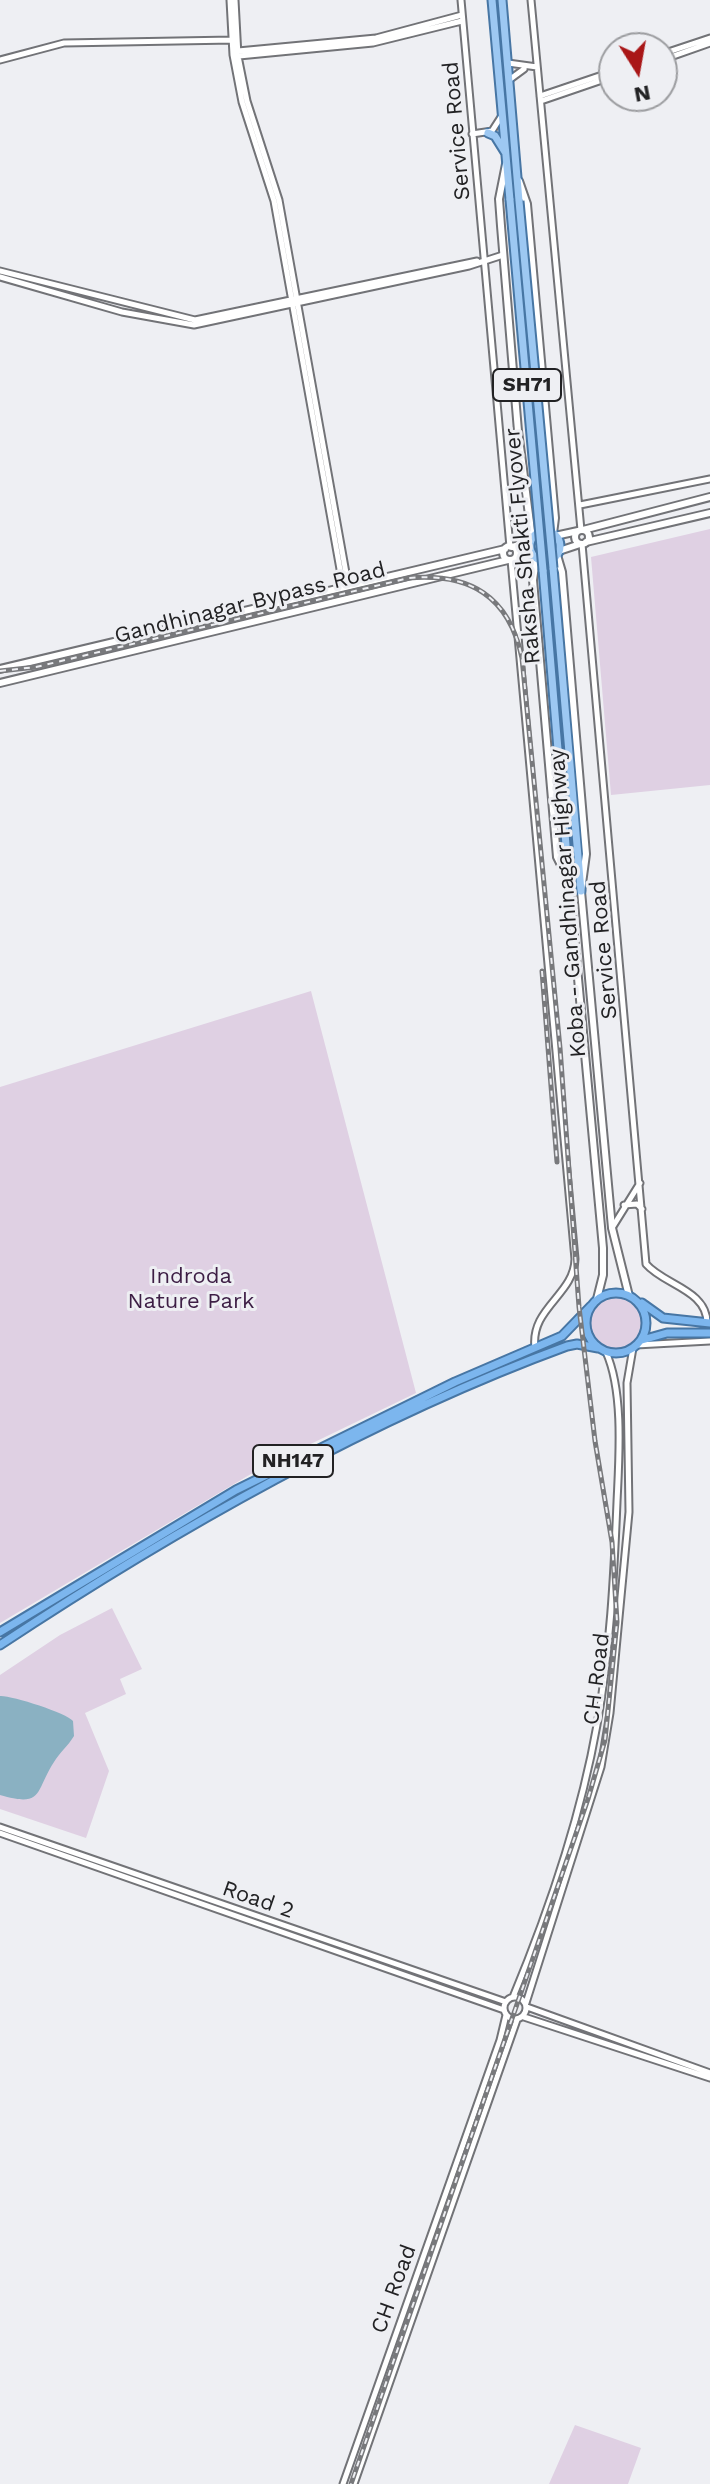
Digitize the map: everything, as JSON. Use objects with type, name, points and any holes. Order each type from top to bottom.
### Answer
[{"type":"highway","points":[[597,1299],[615,1292],[631,1297],[663,1318],[709,1319]]},
{"type":"highway","points":[[631,1297],[645,1313],[637,1344]]},
{"type":"highway","name":"NH147","points":[[0,1632],[236,1490],[353,1430],[572,1329],[597,1299]]},
{"type":"highway","points":[[591,1306],[587,1314],[587,1333],[602,1350]]},
{"type":"highway","name":"NH147","points":[[0,1645],[175,1538],[379,1427],[567,1346],[577,1344],[602,1350],[637,1344],[667,1333],[710,1333]]},
{"type":"main road","name":"SH71","points":[[492,0],[506,158]]},
{"type":"main road","name":"SH71","points":[[502,0],[518,178]]},
{"type":"main road","points":[[488,133],[495,136],[506,158],[499,199],[521,461],[534,557],[546,561],[583,543],[710,513]]},
{"type":"main road","name":"Raksha Shakti Flyover","points":[[506,158],[569,881]]},
{"type":"main road","name":"Raksha Shakti Flyover","points":[[518,178],[581,891]]},
{"type":"main road","points":[[518,178],[527,204],[558,553]]},
{"type":"main road","points":[[531,540],[540,532],[554,535],[581,530],[710,497]]},
{"type":"main road","points":[[581,530],[589,536],[583,543]]},
{"type":"main road","points":[[581,530],[575,539],[583,543]]},
{"type":"main road","name":"Gandhinagar Bypass Road","points":[[0,669],[509,548],[531,540]]},
{"type":"main road","points":[[509,548],[517,552],[511,559],[504,555],[509,548]]},
{"type":"main road","name":"Koba - Gandhinagar Highway","points":[[558,553],[586,854],[581,891],[612,1228],[631,1297]]},
{"type":"main road","name":"Gandhinagar Bypass Road","points":[[0,683],[511,559],[534,557]]},
{"type":"main road","name":"Koba - Gandhinagar Highway","points":[[534,557],[533,580],[557,857],[569,881],[604,1263],[597,1299]]},
{"type":"street","points":[[232,0],[242,102],[274,201],[346,585]]},
{"type":"street","name":"Service Road","points":[[461,0],[509,548]]},
{"type":"street","points":[[531,0],[581,530]]},
{"type":"street","points":[[238,53],[373,43],[462,18]]},
{"type":"street","points":[[234,40],[247,101],[279,200],[294,301]]},
{"type":"street","points":[[0,60],[75,42],[234,40]]},
{"type":"street","points":[[678,51],[710,40]]},
{"type":"street","points":[[507,63],[525,68],[537,67]]},
{"type":"street","points":[[509,80],[525,68]]},
{"type":"street","points":[[540,99],[598,79]]},
{"type":"street","points":[[472,134],[488,133],[497,126],[502,113]]},
{"type":"street","points":[[0,274],[184,320],[206,319],[503,255]]},
{"type":"street","points":[[580,505],[710,479]]},
{"type":"street","name":"Service Road","points":[[583,543],[646,1264],[689,1293],[709,1319]]},
{"type":"street","points":[[511,559],[575,1259],[570,1279],[536,1324],[535,1348]]},
{"type":"street","points":[[612,1228],[640,1182]]},
{"type":"street","points":[[624,1205],[637,1204],[643,1210]]},
{"type":"street","points":[[637,1344],[710,1341]]},
{"type":"street","name":"CH Road","points":[[354,2484],[526,2005],[601,1767],[610,1713],[629,1512],[627,1383],[637,1344]]},
{"type":"street","name":"CH Road","points":[[513,1997],[579,1806],[597,1727],[611,1605],[619,1462],[614,1382],[602,1350]]},
{"type":"street","name":"Road 2","points":[[0,1827],[506,2002]]},
{"type":"street","name":"Road 2","points":[[0,1833],[520,2018]]},
{"type":"street","points":[[506,2002],[513,1997],[526,2005],[710,2076]]},
{"type":"street","name":"CH Road","points":[[343,2484],[500,2040],[506,2002]]},
{"type":"street","points":[[520,2018],[710,2076]]},
{"type":"green space","points":[[710,529],[710,785],[611,795],[591,557]]},
{"type":"green space","name":"Indroda Nature Park","points":[[311,991],[416,1393],[261,1468],[0,1623],[0,1087]]},
{"type":"green space","points":[[616,1298],[635,1305],[642,1324],[635,1343],[616,1350],[597,1343],[590,1324],[597,1305]]},
{"type":"green space","points":[[112,1608],[142,1669],[120,1679],[126,1694],[85,1713],[109,1771],[86,1838],[0,1809],[0,1675],[60,1635]]},
{"type":"green space","points":[[575,2425],[641,2448],[628,2484],[549,2484]]},
{"type":"water","points":[[0,1696],[38,1705],[73,1721],[74,1736],[31,1798],[14,1799],[0,1795]]},
{"type":"railway","points":[[0,671],[36,667],[409,578],[431,577],[468,585],[497,604],[516,637],[522,658],[560,1048],[579,1307],[595,1441],[612,1542],[617,1622],[605,1740],[588,1799],[351,2484]]},
{"type":"railway","points":[[542,971],[557,1162]]}]
